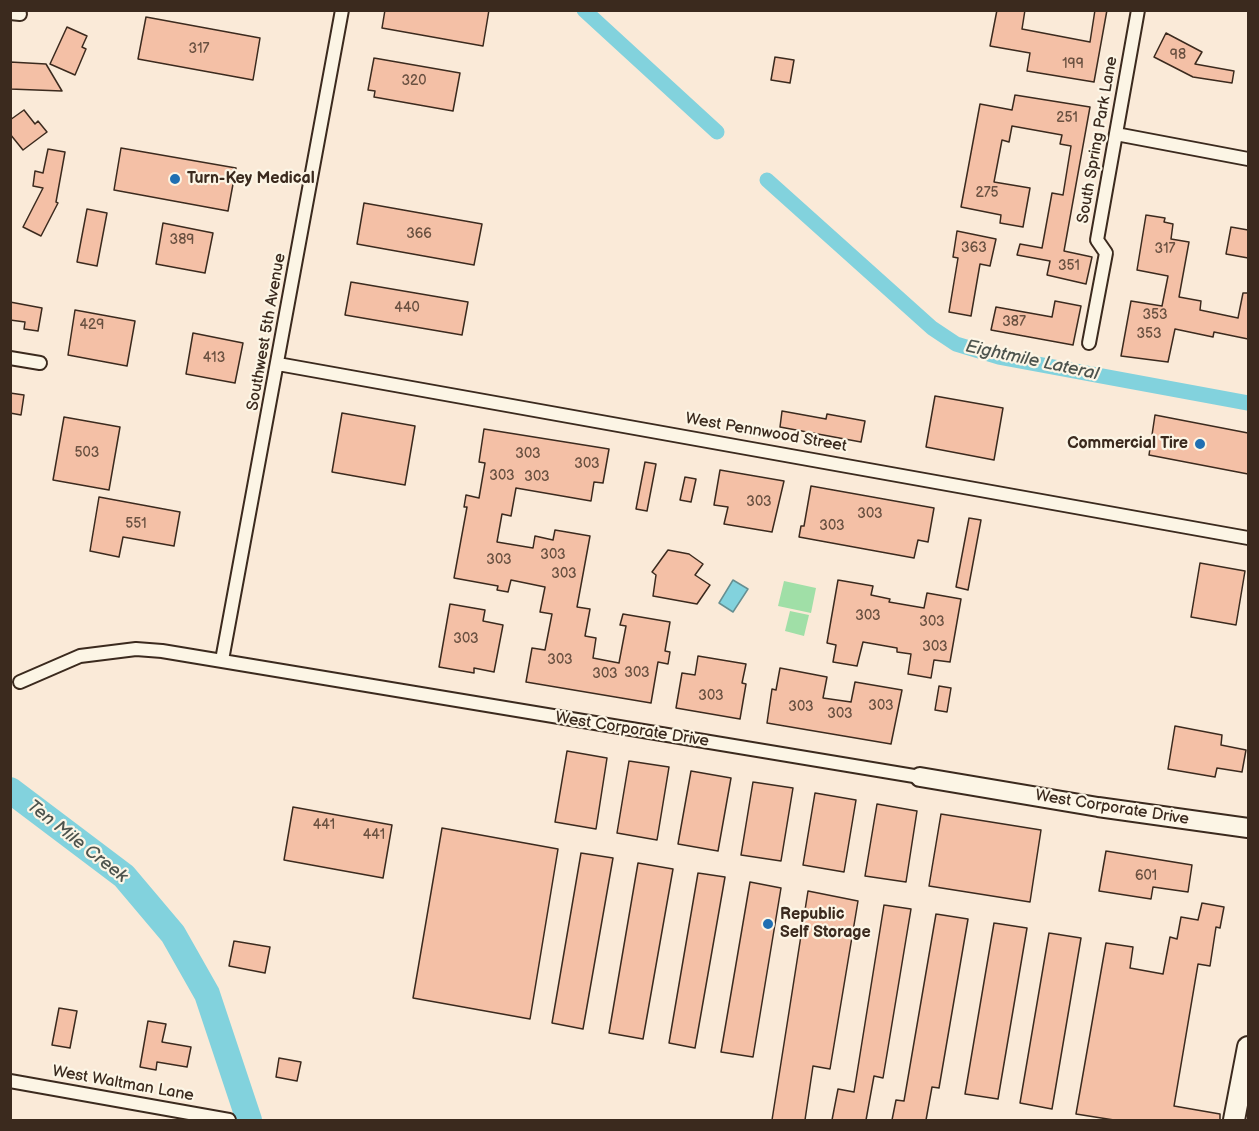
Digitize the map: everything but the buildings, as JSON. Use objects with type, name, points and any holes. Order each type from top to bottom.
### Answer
[{"type":"main road","points":[[1234,1120],[1248,1047]]},
{"type":"street","name":"Southwest 5th Avenue","points":[[222,660],[342,10]]},
{"type":"street","name":"South Spring Park Lane","points":[[1089,343],[1106,253],[1097,240],[1138,10]]},
{"type":"street","points":[[1116,134],[1248,159]]},
{"type":"street","points":[[10,358],[40,363]]},
{"type":"street","name":"West Pennwood Street","points":[[278,364],[1248,538]]},
{"type":"street","name":"West Corporate Drive","points":[[20,682],[80,656],[109,651],[162,651],[1098,807],[1248,828]]},
{"type":"street","name":"West Waltman Lane","points":[[10,1081],[229,1120]]},
{"type":"green space","points":[[784,581],[816,588],[811,613],[778,606]]},
{"type":"green space","points":[[790,611],[809,615],[804,636],[785,631]]},
{"type":"water","points":[[733,580],[748,589],[733,612],[719,603]]},
{"type":"waterway","name":"Eightmile Lateral","points":[[584,10],[717,132]]},
{"type":"waterway","name":"Eightmile Lateral","points":[[767,180],[932,328],[956,344],[999,357],[1248,403]]},
{"type":"waterway","name":"Ten Mile Creek","points":[[10,790],[124,876],[173,934],[207,994],[249,1120]]},
{"type":"place","name":"Turn-Key Medical","points":[[175,179]]},
{"type":"place","name":"Commercial Tire","points":[[1200,444]]},
{"type":"place","name":"Republic Self Storage","points":[[768,924]]}]
